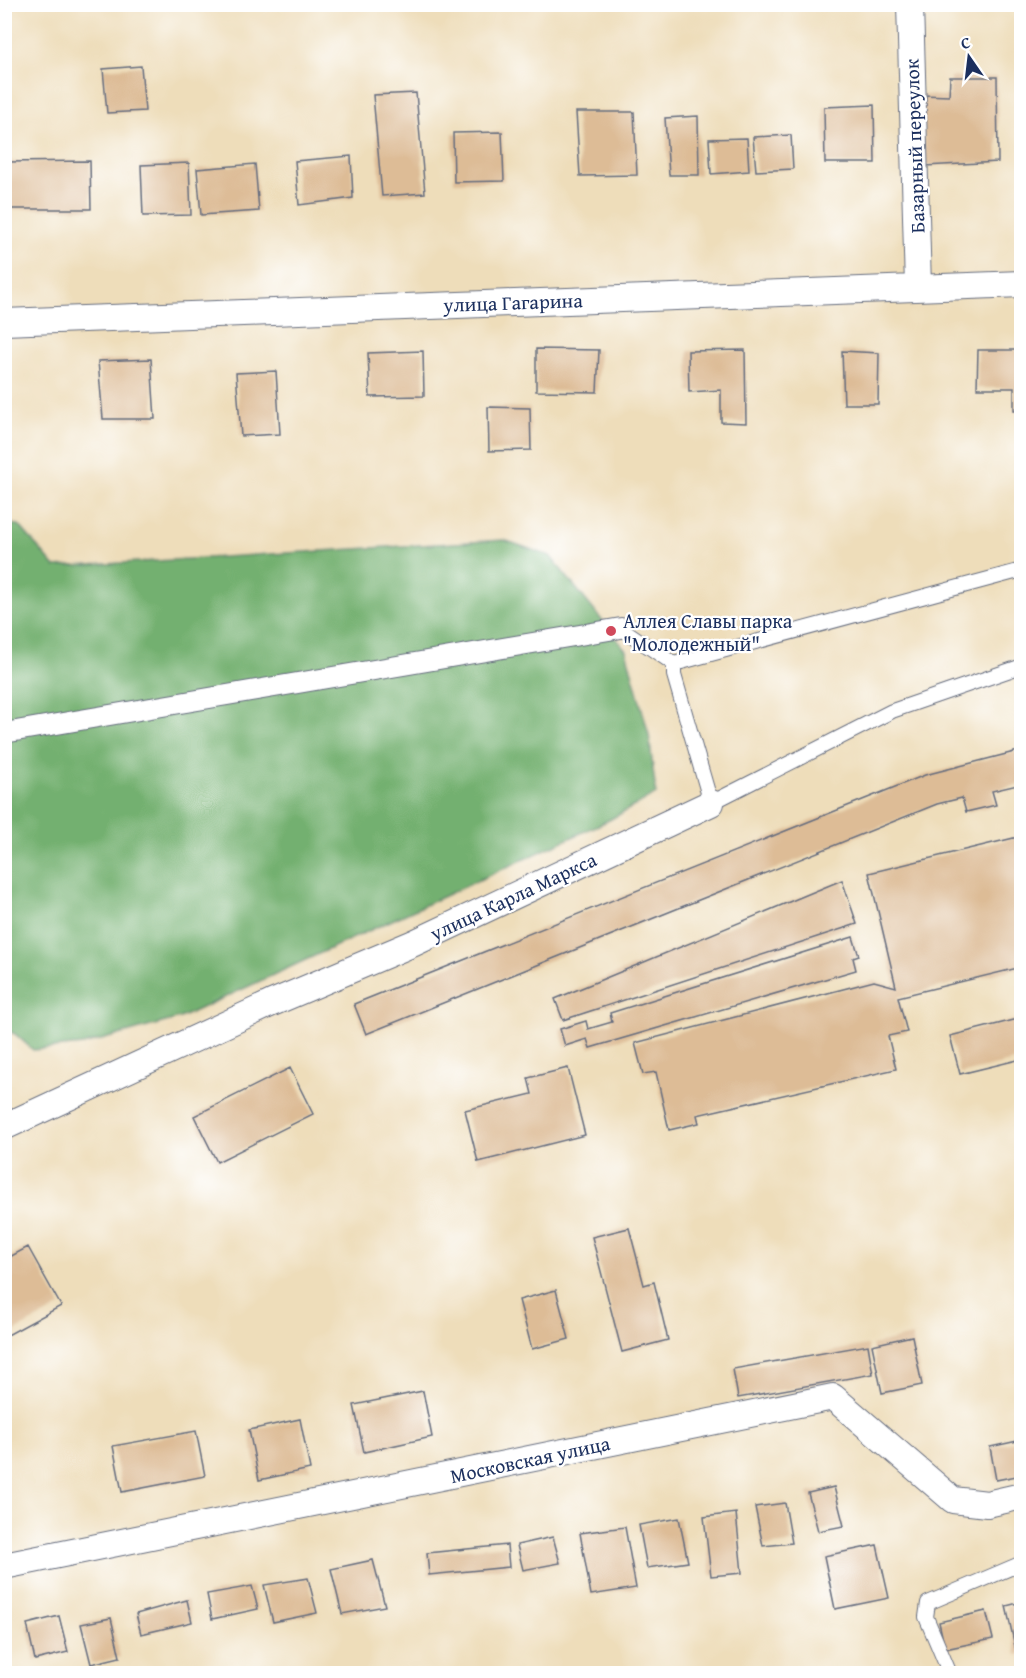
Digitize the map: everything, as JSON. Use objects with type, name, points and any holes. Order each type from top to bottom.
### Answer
[{"type":"street","name":"Базарный переулок","points":[[910,4],[918,287]]},
{"type":"street","name":"улица Гагарина","points":[[4,322],[1022,284]]},
{"type":"street","points":[[4,733],[621,628]]},
{"type":"street","name":"улица Карла Маркса","points":[[4,1127],[272,1003],[414,943],[711,803]]},
{"type":"street","name":"Московская улица","points":[[4,1566],[833,1397],[953,1500],[987,1504],[1022,1496]]},
{"type":"lane","points":[[621,628],[674,664],[1022,570]]},
{"type":"lane","points":[[674,664],[674,675],[711,803]]},
{"type":"lane","name":"улица Карла Маркса","points":[[711,803],[891,711],[1022,666]]},
{"type":"lane","points":[[950,1674],[926,1617],[928,1603],[1022,1563]]},
{"type":"green space","points":[[5,524],[19,525],[55,567],[504,540],[550,556],[626,650],[649,735],[656,794],[609,820],[180,1018],[83,1045],[33,1050],[15,1034],[5,1030]]},
{"type":"building","points":[[141,66],[145,111],[107,113],[103,69]]},
{"type":"building","points":[[950,77],[997,77],[998,162],[925,166],[922,95],[949,96]]},
{"type":"building","points":[[416,93],[425,193],[382,196],[373,95]]},
{"type":"building","points":[[874,105],[875,163],[825,163],[824,107]]},
{"type":"building","points":[[576,112],[634,112],[637,175],[580,176]]},
{"type":"building","points":[[698,116],[699,175],[669,175],[665,118]]},
{"type":"building","points":[[502,132],[504,181],[454,182],[453,133]]},
{"type":"building","points":[[791,135],[793,169],[756,171],[753,137]]},
{"type":"building","points":[[747,138],[749,171],[711,174],[709,139]]},
{"type":"building","points":[[351,156],[353,198],[299,205],[295,161]]},
{"type":"building","points":[[90,161],[91,209],[4,209],[4,162]]},
{"type":"building","points":[[189,163],[191,215],[143,216],[141,165]]},
{"type":"building","points":[[255,164],[259,211],[201,215],[197,169]]},
{"type":"building","points":[[536,349],[599,350],[597,392],[536,391]]},
{"type":"building","points":[[745,350],[746,423],[721,422],[721,390],[689,392],[688,351]]},
{"type":"building","points":[[978,350],[1022,350],[1022,411],[1014,411],[1014,388],[977,388]]},
{"type":"building","points":[[423,351],[424,396],[370,397],[368,353]]},
{"type":"building","points":[[842,351],[879,353],[878,404],[844,404]]},
{"type":"building","points":[[151,359],[155,419],[103,419],[98,361]]},
{"type":"building","points":[[276,371],[280,434],[241,436],[236,373]]},
{"type":"building","points":[[488,407],[530,408],[531,450],[489,451]]},
{"type":"building","points":[[1022,750],[1022,784],[992,791],[996,805],[966,812],[962,798],[937,804],[366,1034],[354,1004],[925,775]]},
{"type":"building","points":[[1022,836],[1022,967],[898,997],[907,1032],[888,1036],[896,1069],[697,1115],[699,1123],[669,1130],[656,1072],[643,1074],[635,1043],[874,981],[896,987],[869,873]]},
{"type":"building","points":[[842,880],[857,924],[563,1020],[555,999]]},
{"type":"building","points":[[853,937],[859,956],[853,958],[856,970],[590,1048],[587,1039],[565,1046],[560,1029],[586,1021],[588,1029],[612,1022],[610,1013]]},
{"type":"building","points":[[1022,1018],[1022,1059],[960,1074],[950,1036]]},
{"type":"building","points":[[290,1068],[313,1114],[217,1162],[194,1116]]},
{"type":"building","points":[[568,1068],[585,1135],[478,1162],[465,1110],[532,1094],[528,1078]]},
{"type":"building","points":[[629,1228],[644,1285],[654,1282],[668,1340],[622,1352],[592,1237]]},
{"type":"building","points":[[28,1247],[61,1306],[4,1337],[4,1260]]},
{"type":"building","points":[[556,1290],[569,1339],[532,1349],[519,1300]]},
{"type":"building","points":[[912,1336],[922,1385],[882,1393],[872,1345]]},
{"type":"building","points":[[868,1345],[873,1374],[738,1398],[733,1369]]},
{"type":"building","points":[[423,1391],[432,1437],[364,1452],[354,1405]]},
{"type":"building","points":[[300,1419],[310,1469],[259,1480],[249,1430]]},
{"type":"building","points":[[196,1431],[205,1476],[122,1492],[113,1446]]},
{"type":"building","points":[[1022,1440],[1022,1475],[996,1480],[990,1447]]},
{"type":"building","points":[[834,1487],[844,1526],[818,1531],[808,1493]]},
{"type":"building","points":[[785,1503],[792,1543],[763,1546],[755,1507]]},
{"type":"building","points":[[736,1513],[742,1573],[711,1576],[704,1517]]},
{"type":"building","points":[[679,1518],[688,1562],[647,1568],[639,1525]]},
{"type":"building","points":[[625,1527],[636,1588],[591,1595],[580,1533]]},
{"type":"building","points":[[553,1537],[560,1563],[523,1570],[517,1545]]},
{"type":"building","points":[[507,1545],[509,1567],[429,1575],[427,1553]]},
{"type":"building","points":[[877,1545],[889,1598],[835,1609],[824,1556]]},
{"type":"building","points":[[373,1560],[385,1606],[342,1614],[331,1569]]},
{"type":"building","points":[[308,1578],[317,1613],[273,1622],[264,1585]]},
{"type":"building","points":[[252,1586],[258,1609],[212,1619],[207,1594]]},
{"type":"building","points":[[187,1600],[192,1622],[141,1634],[136,1614]]},
{"type":"building","points":[[1022,1602],[1022,1654],[1017,1655],[1006,1606]]},
{"type":"building","points":[[986,1611],[993,1639],[945,1649],[939,1622]]},
{"type":"building","points":[[59,1616],[68,1652],[35,1660],[27,1624]]},
{"type":"building","points":[[111,1618],[120,1657],[91,1664],[81,1624]]},
{"type":"place","name":"Аллея Славы парка \"Молодежный\"","points":[[611,631]]}]
